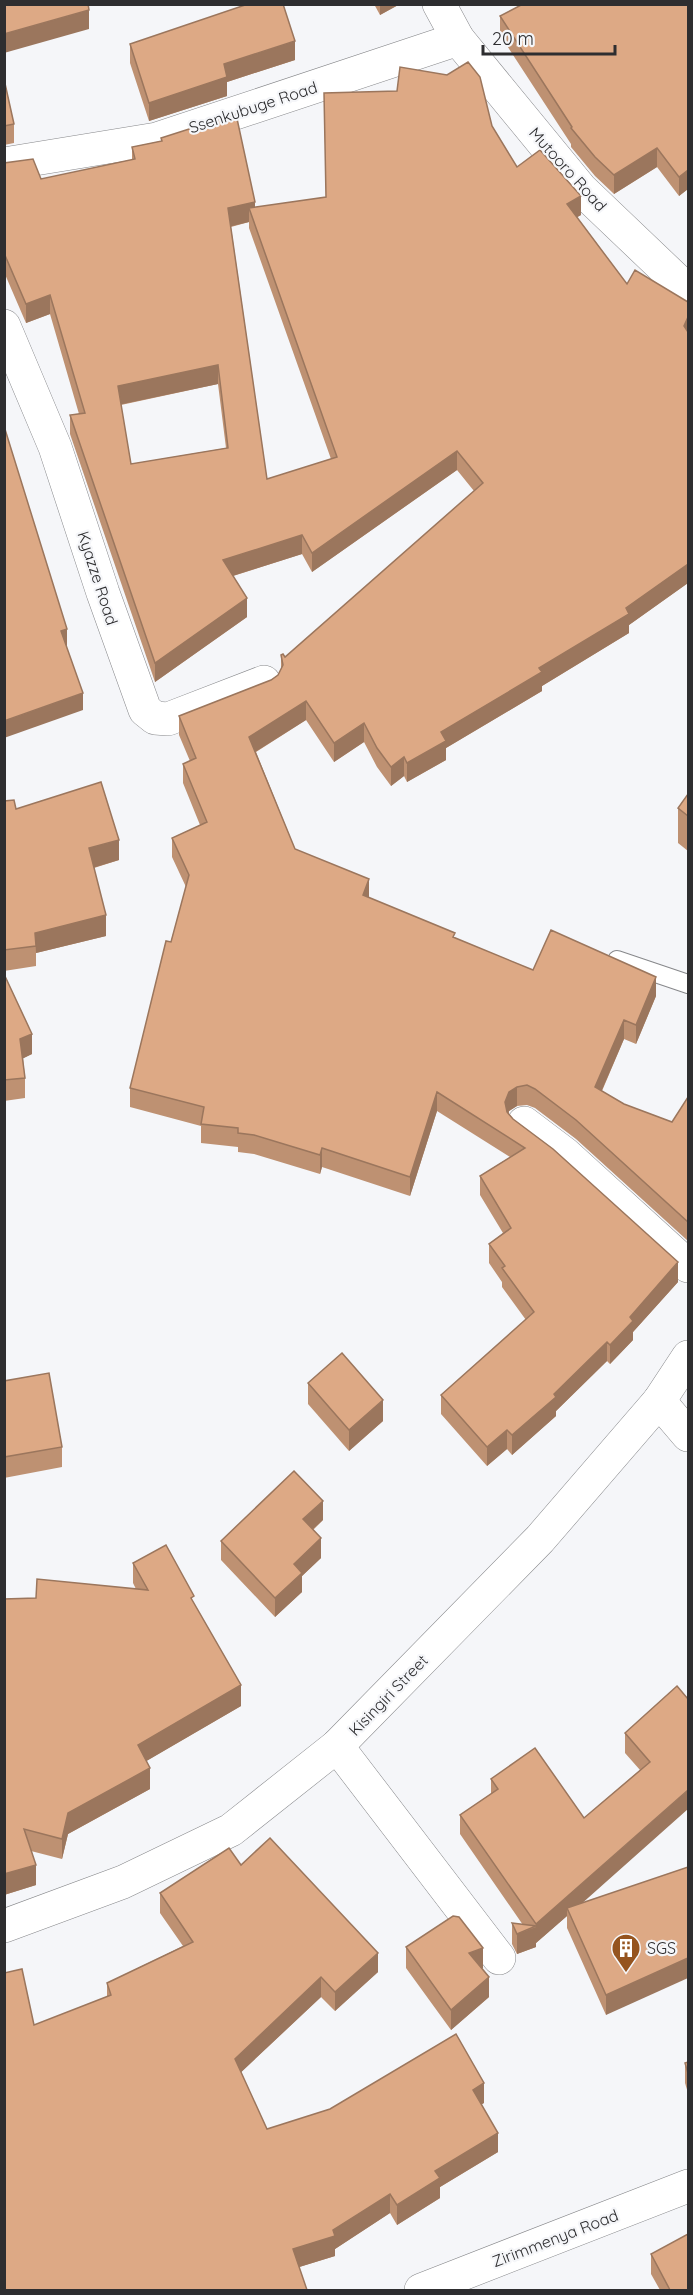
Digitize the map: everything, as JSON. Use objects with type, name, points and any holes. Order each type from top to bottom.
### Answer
[{"type":"street","points":[[439,4],[458,39]]},
{"type":"street","name":"Ssenkubuge Road","points":[[4,164],[157,139],[458,39]]},
{"type":"street","name":"Mutooro Road","points":[[458,39],[581,189],[688,291]]},
{"type":"street","name":"Kyazze Road","points":[[4,326],[56,447],[103,593],[145,710],[156,718],[168,719],[264,682]]},
{"type":"street","points":[[524,1123],[565,1154],[688,1266]]},
{"type":"street","name":"Kisingiri Street","points":[[4,1926],[123,1882],[231,1830],[338,1746],[540,1539],[659,1401],[688,1357]]},
{"type":"street","points":[[659,1401],[688,1435]]},
{"type":"street","points":[[338,1746],[499,1958]]},
{"type":"street","name":"Zirimmenya Road","points":[[421,2290],[688,2186]]},
{"type":"lane","points":[[617,960],[688,984]]},
{"type":"building","points":[[4,4],[88,4],[89,10],[4,34]]},
{"type":"building","points":[[248,4],[283,4],[295,41],[224,64],[227,77],[149,103],[130,44]]},
{"type":"building","points":[[523,4],[688,4],[688,170],[679,177],[657,148],[614,175],[595,157],[571,128],[500,16]]},
{"type":"building","points":[[468,62],[480,77],[492,126],[517,167],[540,150],[581,196],[567,204],[627,284],[635,270],[688,302],[688,317],[684,326],[688,332],[688,564],[626,608],[629,614],[539,668],[542,672],[441,732],[446,741],[407,763],[404,757],[391,767],[377,748],[364,723],[334,743],[306,701],[249,737],[295,849],[369,879],[363,895],[455,933],[453,937],[533,970],[551,930],[656,977],[636,1025],[624,1020],[595,1087],[624,1104],[672,1122],[688,1097],[688,1222],[576,1120],[535,1089],[527,1085],[517,1087],[509,1092],[505,1102],[507,1112],[513,1119],[553,1149],[678,1262],[630,1317],[633,1321],[610,1345],[607,1342],[554,1394],[556,1397],[512,1435],[507,1430],[487,1447],[441,1395],[534,1312],[502,1268],[505,1266],[489,1244],[511,1228],[480,1176],[525,1148],[437,1092],[410,1177],[322,1148],[320,1155],[254,1135],[238,1133],[238,1128],[201,1124],[204,1107],[130,1088],[166,941],[171,942],[189,875],[172,838],[207,822],[183,764],[196,758],[179,716],[271,680],[278,675],[283,665],[281,655],[285,657],[483,483],[457,451],[312,553],[302,535],[223,560],[247,598],[155,663],[70,415],[85,413],[50,295],[26,304],[4,253],[4,163],[33,159],[41,179],[135,159],[132,147],[162,141],[161,138],[236,114],[255,202],[228,208],[267,479],[337,457],[249,208],[326,197],[324,93],[397,91],[400,67],[447,75]],"holes":[[[218,365],[228,448],[131,464],[118,386]]]},
{"type":"building","points":[[4,79],[14,124],[4,126]]},
{"type":"building","points":[[4,426],[67,629],[61,631],[83,693],[4,721]]},
{"type":"building","points":[[101,782],[119,840],[89,848],[106,915],[35,933],[36,946],[4,950],[4,801],[14,800],[16,809]]},
{"type":"building","points":[[688,794],[688,816],[678,808]]},
{"type":"building","points":[[4,974],[32,1034],[20,1039],[25,1078],[4,1080]]},
{"type":"building","points":[[342,1353],[383,1400],[349,1430],[308,1383]]},
{"type":"building","points":[[49,1373],[62,1447],[4,1457],[4,1381]]},
{"type":"building","points":[[294,1471],[323,1501],[303,1519],[321,1538],[294,1564],[302,1573],[275,1598],[221,1541]]},
{"type":"building","points":[[166,1545],[194,1596],[191,1598],[241,1685],[138,1745],[150,1768],[68,1813],[62,1839],[24,1829],[36,1865],[4,1874],[4,1599],[36,1598],[37,1579],[148,1590],[133,1563]]},
{"type":"building","points":[[677,1686],[688,1699],[688,1790],[536,1924],[460,1815],[498,1789],[491,1779],[535,1748],[584,1818],[650,1762],[625,1733]]},
{"type":"building","points":[[270,1838],[378,1953],[335,1992],[321,1977],[235,2059],[267,2129],[330,2109],[456,2034],[484,2083],[473,2090],[498,2133],[435,2171],[440,2178],[397,2205],[390,2194],[333,2230],[335,2236],[293,2249],[307,2290],[4,2290],[4,1973],[22,1969],[34,2025],[111,1995],[107,1983],[193,1942],[160,1893],[229,1848],[241,1865]]},
{"type":"building","points":[[688,1867],[688,1958],[606,1995],[567,1908]]},
{"type":"building","points":[[453,1916],[459,1917],[483,1948],[469,1953],[489,1977],[451,2010],[406,1947]]},
{"type":"building","points":[[512,1923],[536,1926],[517,1934]]},
{"type":"building","points":[[688,2234],[688,2290],[670,2290],[651,2254]]},
{"type":"place","name":"SGS","points":[[626,1974]]}]
